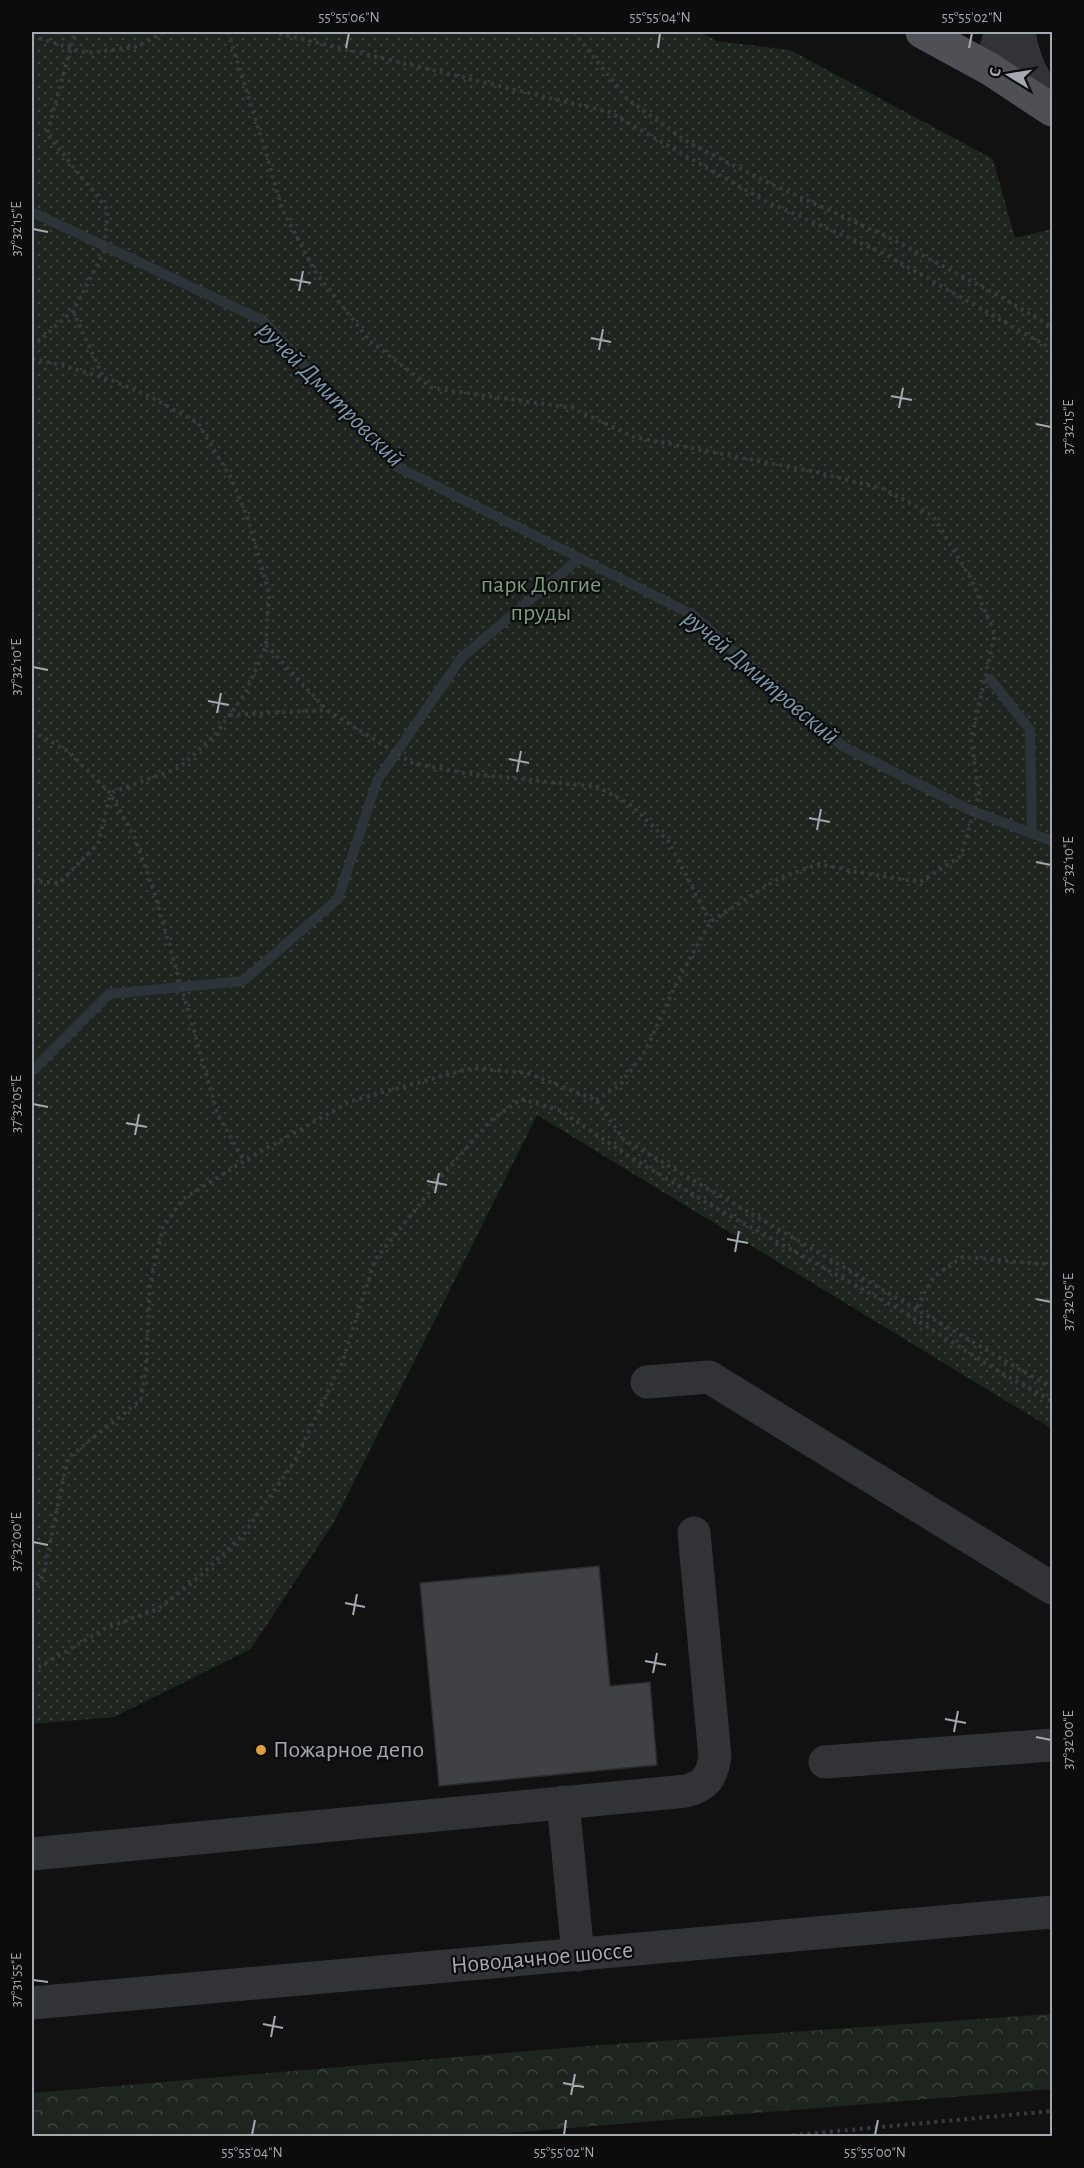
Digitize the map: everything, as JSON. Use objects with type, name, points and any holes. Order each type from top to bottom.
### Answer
[{"type":"main road","points":[[922,32],[990,69],[1053,108]]},
{"type":"street","points":[[990,69],[1001,32]]},
{"type":"street","points":[[1020,32],[1022,49],[1033,78],[1053,108]]},
{"type":"street","points":[[647,1382],[709,1377],[1053,1588]]},
{"type":"street","points":[[32,1854],[686,1791],[700,1786],[712,1773],[715,1757],[694,1533]]},
{"type":"street","points":[[825,1762],[1053,1745]]},
{"type":"street","points":[[563,1802],[578,1955]]},
{"type":"street","name":"Новодачное шоссе","points":[[32,2003],[1053,1912]]},
{"type":"path","points":[[32,347],[73,311],[104,252],[108,210],[47,134],[75,32]]},
{"type":"path","points":[[32,36],[87,52],[135,47],[165,32]]},
{"type":"path","points":[[228,32],[282,209],[316,273],[370,341],[432,388],[572,408],[634,437],[816,472],[884,489],[933,516],[970,577],[995,633],[971,740],[979,794],[961,856],[920,882],[820,864],[781,877],[710,922],[677,982],[646,1050],[620,1085],[596,1100]]},
{"type":"path","points":[[272,32],[609,112],[765,201],[881,252],[1053,349]]},
{"type":"path","points":[[573,32],[627,99],[689,143],[771,184],[888,237],[1053,327]]},
{"type":"path","points":[[73,311],[103,378]]},
{"type":"path","points":[[32,359],[103,378],[153,398],[198,423],[231,478],[248,519],[269,593],[266,645],[244,694],[215,735],[179,768],[110,793]]},
{"type":"path","points":[[266,645],[327,710],[412,763],[464,773],[598,787],[631,806],[669,842],[710,922]]},
{"type":"path","points":[[229,715],[327,710]]},
{"type":"path","points":[[32,731],[69,752],[110,793],[135,838],[155,895],[218,1115],[244,1161]]},
{"type":"path","points":[[32,881],[59,883],[98,844],[110,793]]},
{"type":"path","points":[[32,1591],[43,1576],[68,1458],[141,1400],[146,1367],[150,1286],[163,1227],[183,1199],[244,1161],[351,1101],[472,1068],[527,1072],[596,1100],[624,1140],[1053,1388]]},
{"type":"path","points":[[32,1671],[106,1629],[158,1609],[199,1577],[243,1535],[294,1462],[342,1363],[375,1260],[442,1176],[490,1121],[521,1098],[559,1110],[714,1208],[893,1305],[1004,1374],[1053,1401]]},
{"type":"path","points":[[916,1307],[934,1276],[963,1257],[1053,1263]]},
{"type":"path","points":[[784,2136],[1053,2111]]},
{"type":"green space","name":"парк Долгие пруды","points":[[32,32],[701,32],[716,41],[790,50],[993,159],[1015,238],[1052,229],[1052,1429],[537,1115],[334,1522],[251,1649],[114,1717],[32,1724]]},
{"type":"green space","points":[[1052,2014],[1052,2089],[470,2136],[32,2136],[32,2093],[588,2046]]},
{"type":"building","points":[[599,1566],[610,1686],[650,1682],[657,1765],[439,1786],[420,1583]]},
{"type":"waterway","name":"ручей Дмитровский","points":[[32,212],[264,321],[396,466],[693,615],[844,747],[970,810],[1052,841]]},
{"type":"waterway","points":[[32,1071],[109,994],[243,981],[338,899],[377,781],[462,657],[580,558]]},
{"type":"waterway","points":[[990,679],[1030,730],[1032,834]]},
{"type":"place","name":"Пожарное депо","points":[[261,1750]]}]
